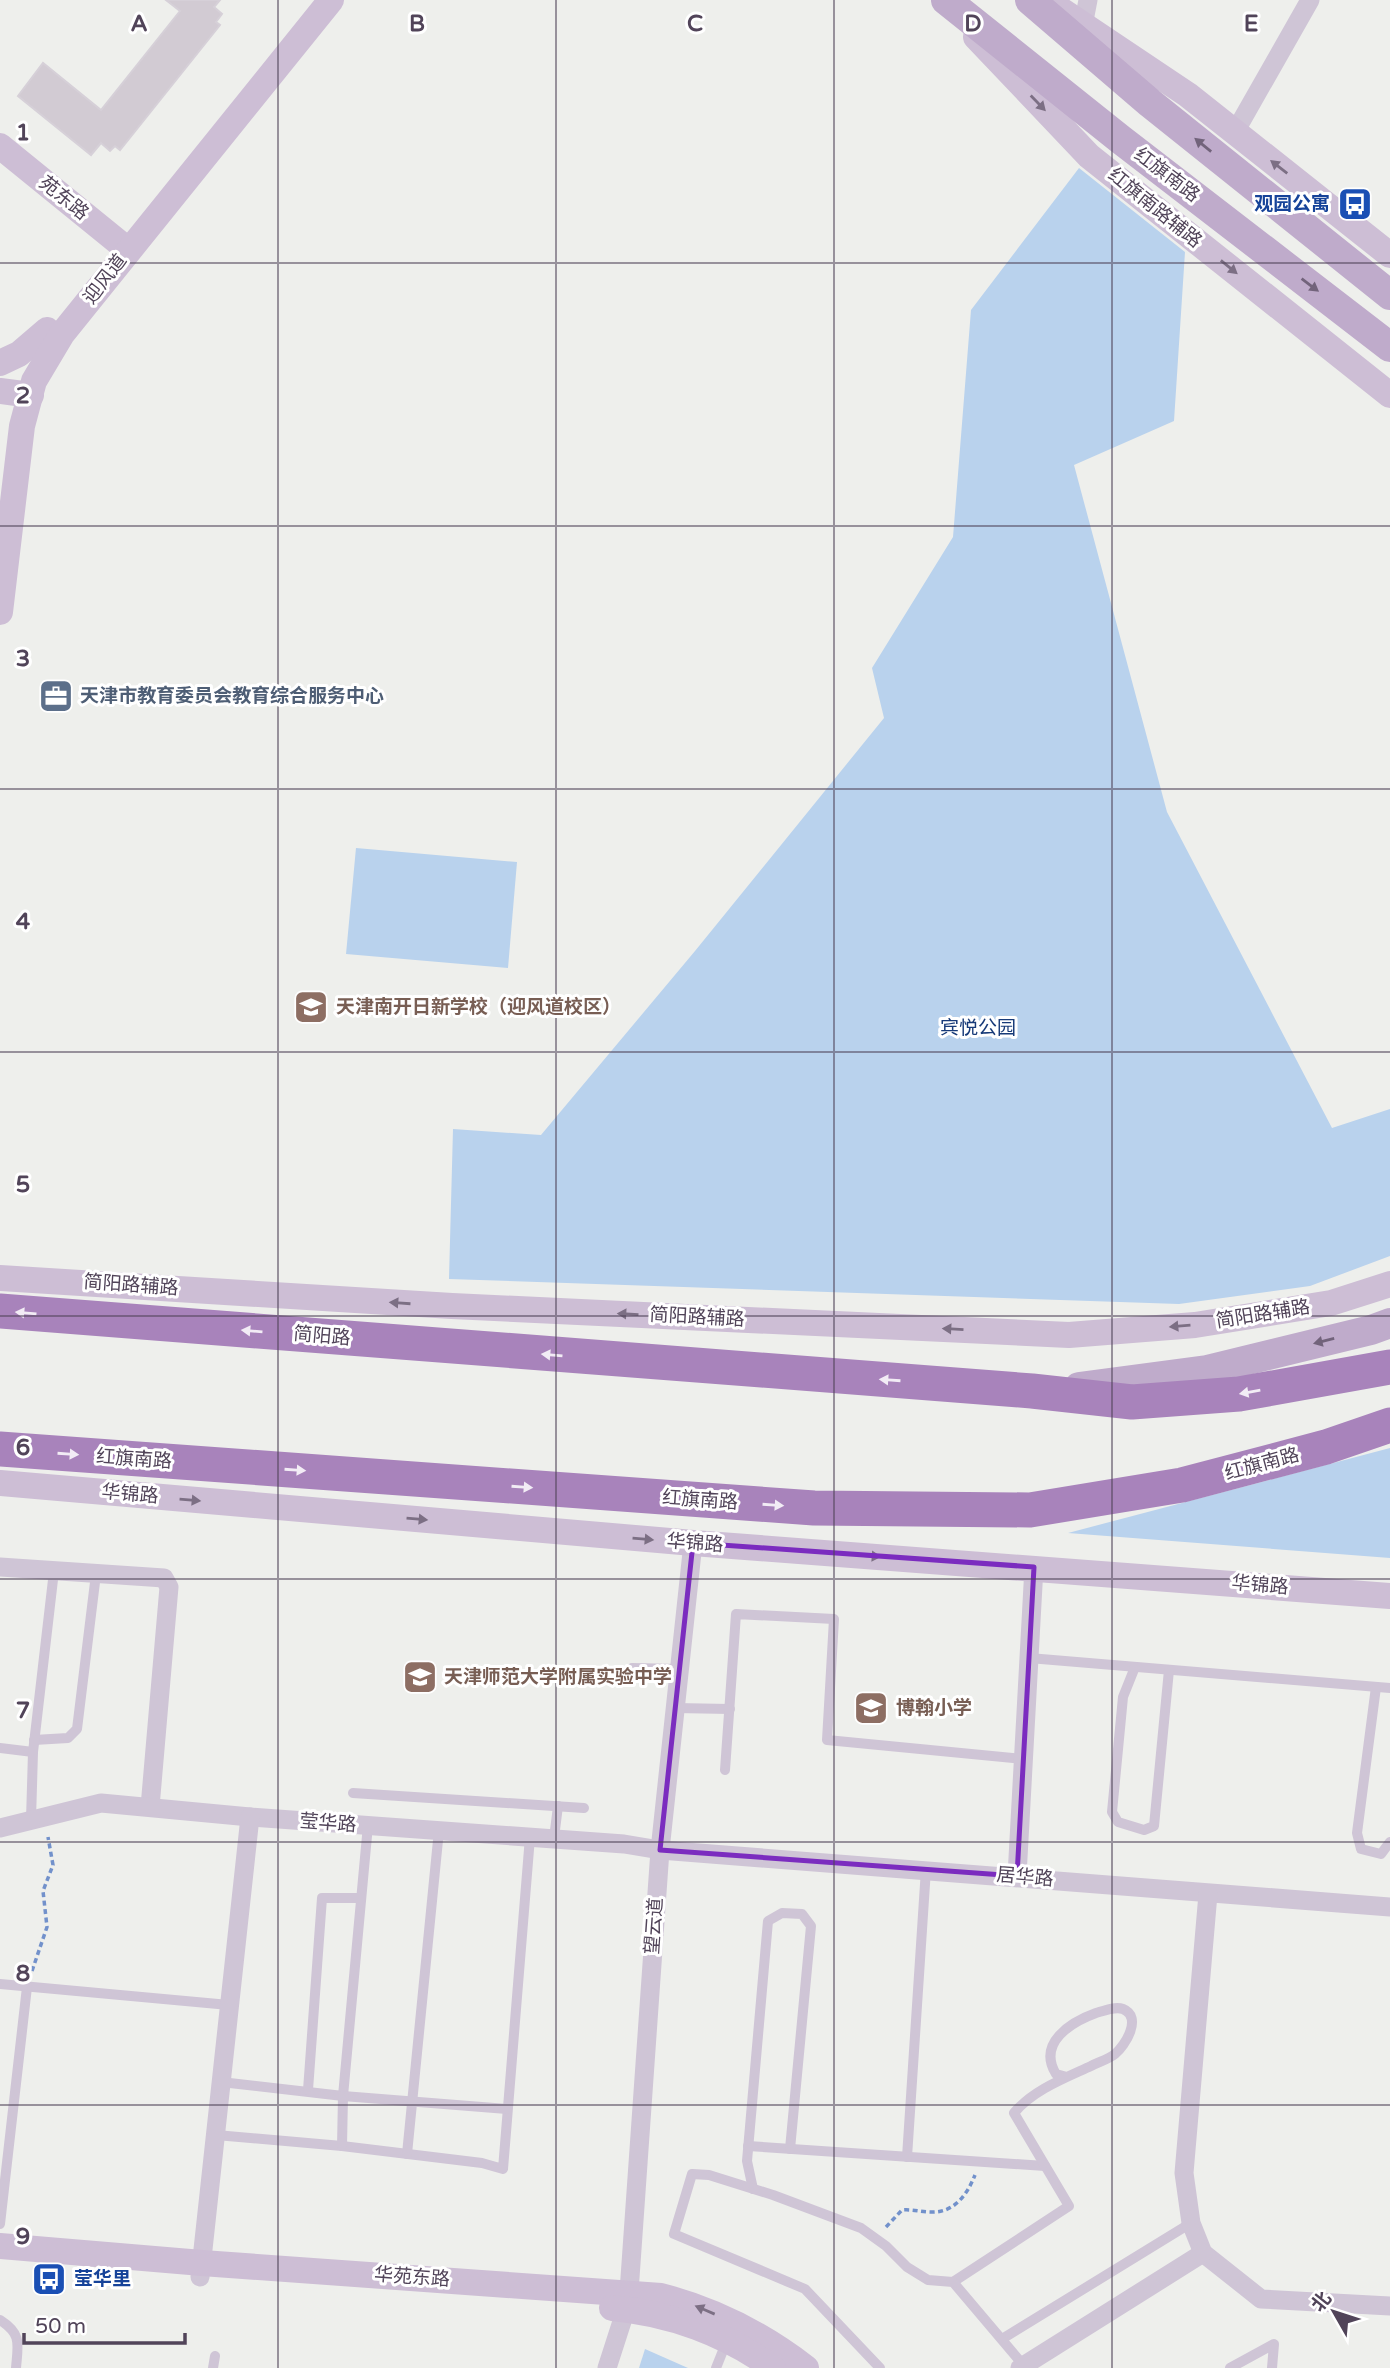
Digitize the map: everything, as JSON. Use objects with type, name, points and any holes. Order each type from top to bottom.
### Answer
[{"type":"highway","name":"简阳路","points":[[0,1311],[1032,1391]]},
{"type":"highway","points":[[1032,1391],[1132,1402],[1238,1394],[1390,1367]]},
{"type":"highway","name":"红旗南路","points":[[0,1449],[814,1508],[1030,1510],[1182,1485],[1326,1447],[1390,1425]]},
{"type":"main road","name":"红旗南路","points":[[946,0],[1120,139],[1390,347]]},
{"type":"main road","points":[[1030,0],[1150,103],[1390,295]]},
{"type":"main road","points":[[1032,1391],[1110,1384],[1207,1370],[1390,1323]]},
{"type":"street","name":"迎风道","points":[[0,494],[14,383],[47,330],[117,249],[310,0]]},
{"type":"street","name":"迎风道","points":[[14,383],[62,334],[117,249],[161,209],[331,0]]},
{"type":"street","name":"红旗南路辅路","points":[[940,0],[1089,156],[1390,395]]},
{"type":"street","points":[[1046,0],[1188,95],[1390,255]]},
{"type":"street","points":[[1083,26],[1088,0]]},
{"type":"street","points":[[1235,132],[1310,0]]},
{"type":"street","name":"苑东路","points":[[0,146],[117,249]]},
{"type":"street","name":"苑东路","points":[[0,169],[73,228],[117,249]]},
{"type":"street","name":"迎风道","points":[[0,612],[22,426],[14,383]]},
{"type":"street","name":"简阳路辅路","points":[[0,1278],[452,1307],[1069,1335],[1195,1325],[1332,1303],[1390,1283]]},
{"type":"street","name":"华锦路","points":[[0,1483],[693,1543],[1390,1596]]},
{"type":"street","name":"望云道","points":[[607,2368],[628,2301],[660,1850],[693,1543]]},
{"type":"street","points":[[0,1567],[164,1578],[169,1587],[150,1807]]},
{"type":"street","points":[[1017,1876],[1034,1567]]},
{"type":"street","name":"莹华路","points":[[0,1828],[101,1803],[250,1817],[554,1838],[660,1850]]},
{"type":"street","points":[[201,2270],[250,1817]]},
{"type":"street","name":"居华路","points":[[660,1850],[1390,1907]]},
{"type":"street","points":[[1208,1894],[1184,2173],[1191,2224],[1203,2253],[1261,2299],[1390,2306]]},
{"type":"street","name":"华苑东路","points":[[0,2246],[201,2270]]},
{"type":"street","points":[[1023,2367],[1203,2253]]},
{"type":"street","name":"华苑东路","points":[[0,2260],[201,2270],[628,2301],[687,2322],[761,2336],[806,2368]]},
{"type":"street","name":"华苑东路","points":[[731,2331],[773,2368]]},
{"type":"lane","points":[[38,1819],[33,1752],[54,1571]]},
{"type":"lane","points":[[34,1740],[68,1738],[77,1729],[96,1574]]},
{"type":"lane","points":[[725,1770],[736,1614],[834,1619],[827,1740],[1024,1759]]},
{"type":"lane","points":[[1029,1658],[1390,1688]]},
{"type":"lane","points":[[1135,1667],[1123,1697],[1112,1812],[1118,1822],[1144,1830],[1154,1826],[1169,1670]]},
{"type":"lane","points":[[632,1668],[679,1669]]},
{"type":"lane","points":[[1376,1687],[1357,1833],[1361,1849],[1381,1854],[1390,1842]]},
{"type":"lane","points":[[675,1708],[730,1709]]},
{"type":"lane","points":[[0,1748],[33,1752]]},
{"type":"lane","points":[[353,1793],[584,1808]]},
{"type":"lane","points":[[554,1838],[558,1806]]},
{"type":"lane","points":[[342,2146],[343,2096],[368,1825]]},
{"type":"lane","points":[[407,2154],[439,1830]]},
{"type":"lane","points":[[216,2135],[342,2146],[482,2163],[503,2169],[530,1837]]},
{"type":"lane","points":[[907,2157],[926,1869]]},
{"type":"lane","points":[[308,2091],[322,1898],[360,1898]]},
{"type":"lane","points":[[753,2189],[747,2161],[768,1921],[782,1913],[802,1914],[811,1926],[790,2149]]},
{"type":"lane","points":[[0,1984],[229,2005]]},
{"type":"lane","points":[[0,2224],[27,1987]]},
{"type":"lane","points":[[880,2368],[806,2289],[674,2234],[692,2174],[709,2175],[753,2189],[861,2228],[886,2246],[907,2267],[928,2280],[953,2282],[1069,2206],[1014,2113],[1022,2103],[1067,2077],[1114,2055],[1129,2040],[1132,2025],[1129,2014],[1123,2009],[1096,2013],[1076,2021],[1057,2035],[1052,2052],[1052,2068],[1056,2074],[1067,2077]]},
{"type":"lane","points":[[221,2082],[343,2096],[507,2109]]},
{"type":"lane","points":[[748,2146],[1045,2166]]},
{"type":"lane","points":[[1002,2339],[1191,2224]]},
{"type":"lane","points":[[953,2282],[1023,2367]]},
{"type":"lane","points":[[0,2320],[12,2328],[19,2340],[16,2368]]},
{"type":"lane","points":[[716,2368],[731,2331]]},
{"type":"lane","points":[[1230,2368],[1274,2344],[1272,2368]]},
{"type":"lane","points":[[213,2368],[215,2356]]},
{"type":"path","points":[[27,1987],[47,1927],[43,1891],[53,1865],[38,1819]]},
{"type":"path","points":[[874,2238],[902,2210],[943,2211],[958,2203],[970,2189],[980,2162]]},
{"type":"highlighted area","points":[[693,1543],[1034,1567],[1017,1876],[660,1850]]},
{"type":"green space","name":"宾悦公园","points":[[1079,168],[1185,252],[1174,421],[1074,465],[1167,812],[1332,1128],[1390,1109],[1390,1256],[1310,1286],[1179,1304],[449,1279],[453,1129],[541,1135],[884,718],[872,668],[953,537],[971,310]]},
{"type":"green space","points":[[356,848],[517,862],[508,968],[346,954]]},
{"type":"green space","points":[[1390,1448],[1390,1558],[1068,1533]]},
{"type":"green space","points":[[645,2349],[688,2368],[639,2368]]},
{"type":"building","points":[[166,0],[220,0],[214,7],[222,14],[216,22],[220,25],[120,150],[115,146],[110,151],[101,143],[91,155],[18,96],[43,63],[101,110],[180,11]]},
{"type":"place","name":"观园公寓","points":[[1355,204]]},
{"type":"place","name":"天津市教育委员会教育综合服务中心","points":[[56,696]]},
{"type":"place","name":"天津南开日新学校（迎风道校区）","points":[[311,1007]]},
{"type":"place","name":"天津师范大学附属实验中学","points":[[420,1677]]},
{"type":"place","name":"博翰小学","points":[[871,1708]]},
{"type":"place","name":"莹华里","points":[[49,2279]]}]
